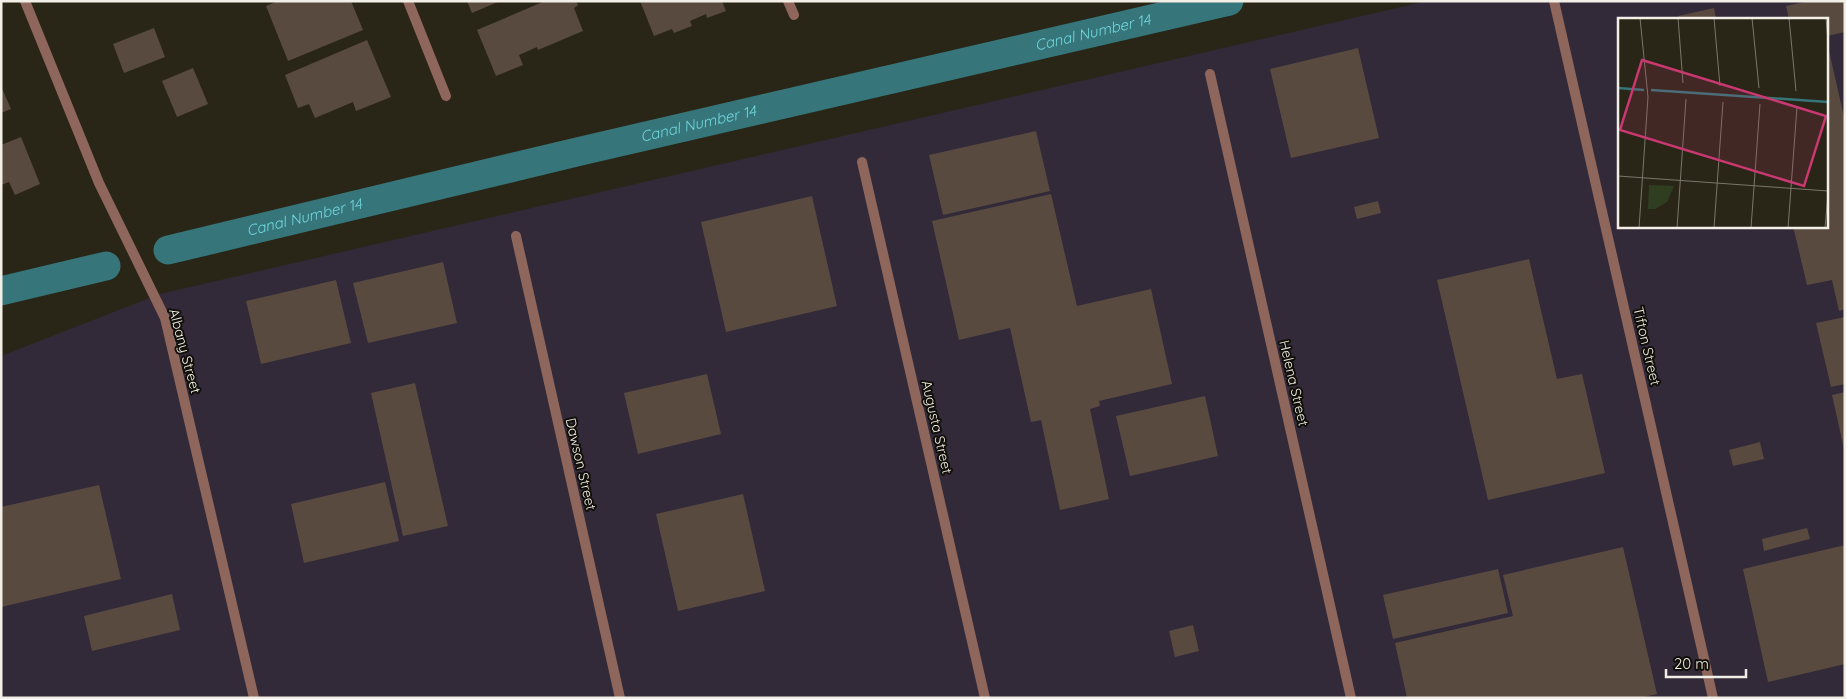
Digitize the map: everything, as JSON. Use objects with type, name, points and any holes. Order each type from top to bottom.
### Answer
[{"type":"street","name":"Albany Street","points":[[25,1],[99,183],[165,318],[254,698]]},
{"type":"street","points":[[408,1],[446,96]]},
{"type":"street","points":[[788,1],[794,15]]},
{"type":"street","name":"Tifton Street","points":[[1554,1],[1713,698]]},
{"type":"street","name":"Helena Street","points":[[1210,74],[1351,698]]},
{"type":"street","name":"Augusta Street","points":[[862,162],[985,698]]},
{"type":"street","name":"Dawson Street","points":[[516,236],[620,698]]},
{"type":"shaded area","points":[[1427,1],[1845,1],[1845,698],[1,698],[1,356],[160,294]]},
{"type":"building","points":[[278,1],[351,1],[363,30],[288,61],[266,6]]},
{"type":"building","points":[[467,1],[500,1],[472,13]]},
{"type":"building","points":[[545,1],[576,1],[578,5],[574,8],[583,31],[538,50],[537,47],[519,55],[523,65],[496,76],[477,30]]},
{"type":"building","points":[[640,1],[722,1],[726,11],[707,18],[706,14],[690,21],[692,26],[674,33],[672,29],[654,36]]},
{"type":"building","points":[[1809,1],[1845,1],[1845,32],[1828,36],[1828,18],[1789,18],[1786,6]]},
{"type":"building","points":[[1714,8],[1716,18],[1678,18],[1678,16]]},
{"type":"building","points":[[154,28],[165,57],[124,73],[113,44]]},
{"type":"building","points":[[367,40],[391,97],[356,111],[353,102],[315,118],[309,104],[298,108],[285,75]]},
{"type":"building","points":[[1358,48],[1379,138],[1291,158],[1270,69]]},
{"type":"building","points":[[1829,51],[1845,121],[1845,309],[1839,311],[1832,280],[1807,285],[1793,228],[1828,228]]},
{"type":"building","points":[[193,68],[208,104],[177,117],[162,81]]},
{"type":"building","points":[[1,86],[11,109],[1,113]]},
{"type":"building","points":[[1036,131],[1050,191],[943,215],[929,155]]},
{"type":"building","points":[[21,137],[40,184],[15,195],[9,182],[1,185],[1,145]]},
{"type":"building","points":[[1051,194],[1077,306],[1151,289],[1172,384],[1099,401],[1100,406],[1090,409],[1109,499],[1060,510],[1041,420],[1031,422],[1010,328],[959,340],[932,221]]},
{"type":"building","points":[[812,196],[837,306],[726,332],[701,222]]},
{"type":"building","points":[[1378,201],[1381,213],[1357,219],[1354,207]]},
{"type":"building","points":[[1529,259],[1557,379],[1582,374],[1605,473],[1488,500],[1437,280]]},
{"type":"building","points":[[443,262],[457,323],[368,343],[353,283]]},
{"type":"building","points":[[336,280],[351,343],[261,364],[246,301]]},
{"type":"building","points":[[1845,317],[1845,384],[1831,387],[1816,323]]},
{"type":"building","points":[[707,374],[721,434],[638,454],[624,393]]},
{"type":"building","points":[[415,383],[448,526],[403,536],[371,393]]},
{"type":"building","points":[[1845,392],[1845,449],[1844,449],[1832,395]]},
{"type":"building","points":[[1205,396],[1218,456],[1130,476],[1116,416]]},
{"type":"building","points":[[1760,442],[1764,459],[1733,466],[1729,450]]},
{"type":"building","points":[[385,482],[399,541],[304,563],[291,504]]},
{"type":"building","points":[[99,485],[121,579],[1,607],[1,507]]},
{"type":"building","points":[[743,494],[765,591],[678,611],[656,514]]},
{"type":"building","points":[[1807,528],[1810,539],[1764,551],[1762,539]]},
{"type":"building","points":[[1845,545],[1845,664],[1768,682],[1743,569]]},
{"type":"building","points":[[1623,547],[1657,694],[1639,698],[1407,698],[1395,643],[1513,616],[1503,575]]},
{"type":"building","points":[[1498,569],[1508,613],[1393,639],[1383,595]]},
{"type":"building","points":[[172,594],[180,630],[92,651],[84,616]]},
{"type":"building","points":[[1193,625],[1199,651],[1175,657],[1169,631]]},
{"type":"waterway","name":"Canal Number 14","points":[[168,250],[581,151],[1229,1]]},
{"type":"waterway","name":"Canal Number 14","points":[[1,291],[106,266]]}]
